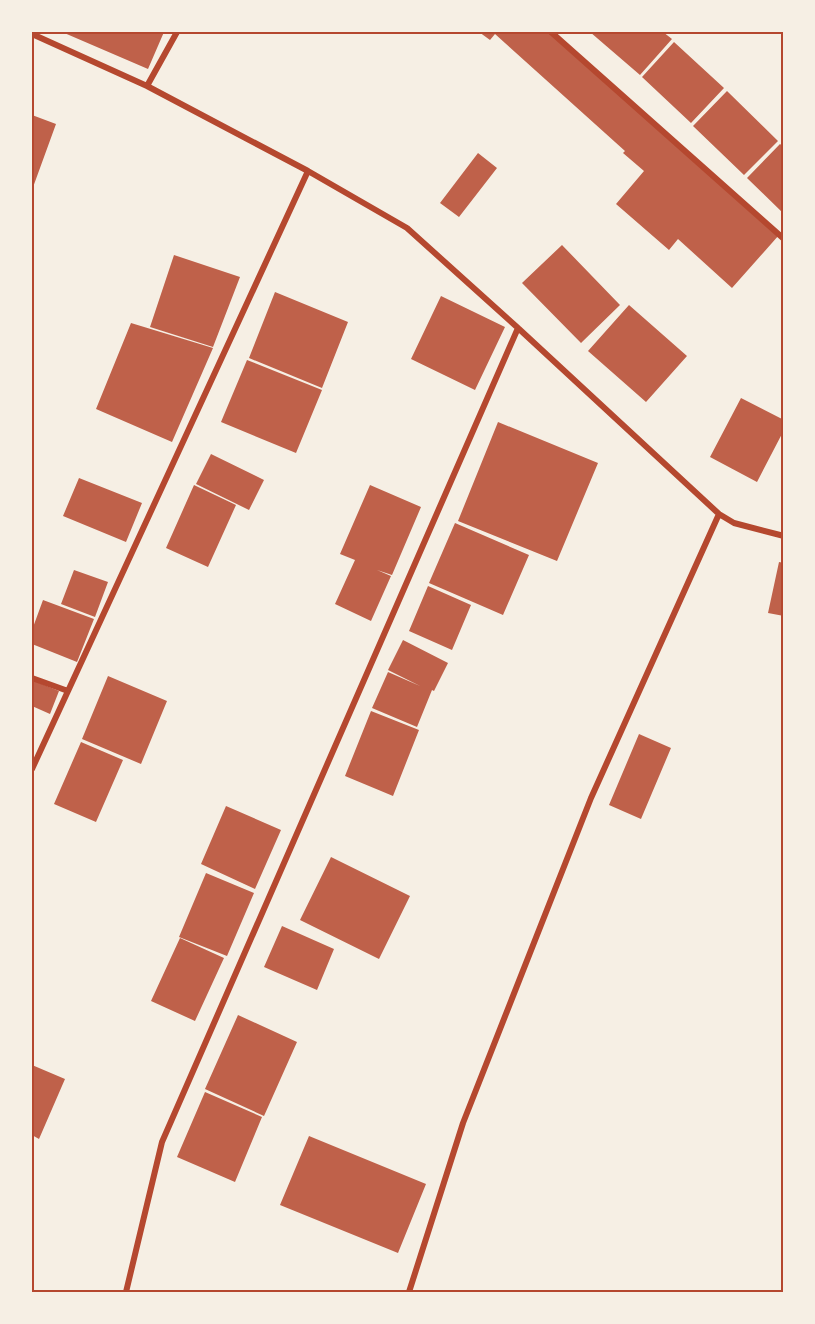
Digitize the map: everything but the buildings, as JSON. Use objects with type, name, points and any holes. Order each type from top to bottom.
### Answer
[{"type":"street","points":[[147,86],[177,32]]},
{"type":"street","points":[[551,32],[783,239]]},
{"type":"street","points":[[32,34],[147,86],[308,171],[408,228],[719,514],[734,523],[783,536]]},
{"type":"street","points":[[32,769],[308,171]]},
{"type":"street","points":[[126,1293],[162,1142],[518,328]]},
{"type":"street","points":[[410,1293],[463,1123],[587,808],[719,514]]},
{"type":"street","points":[[32,678],[68,691]]}]
